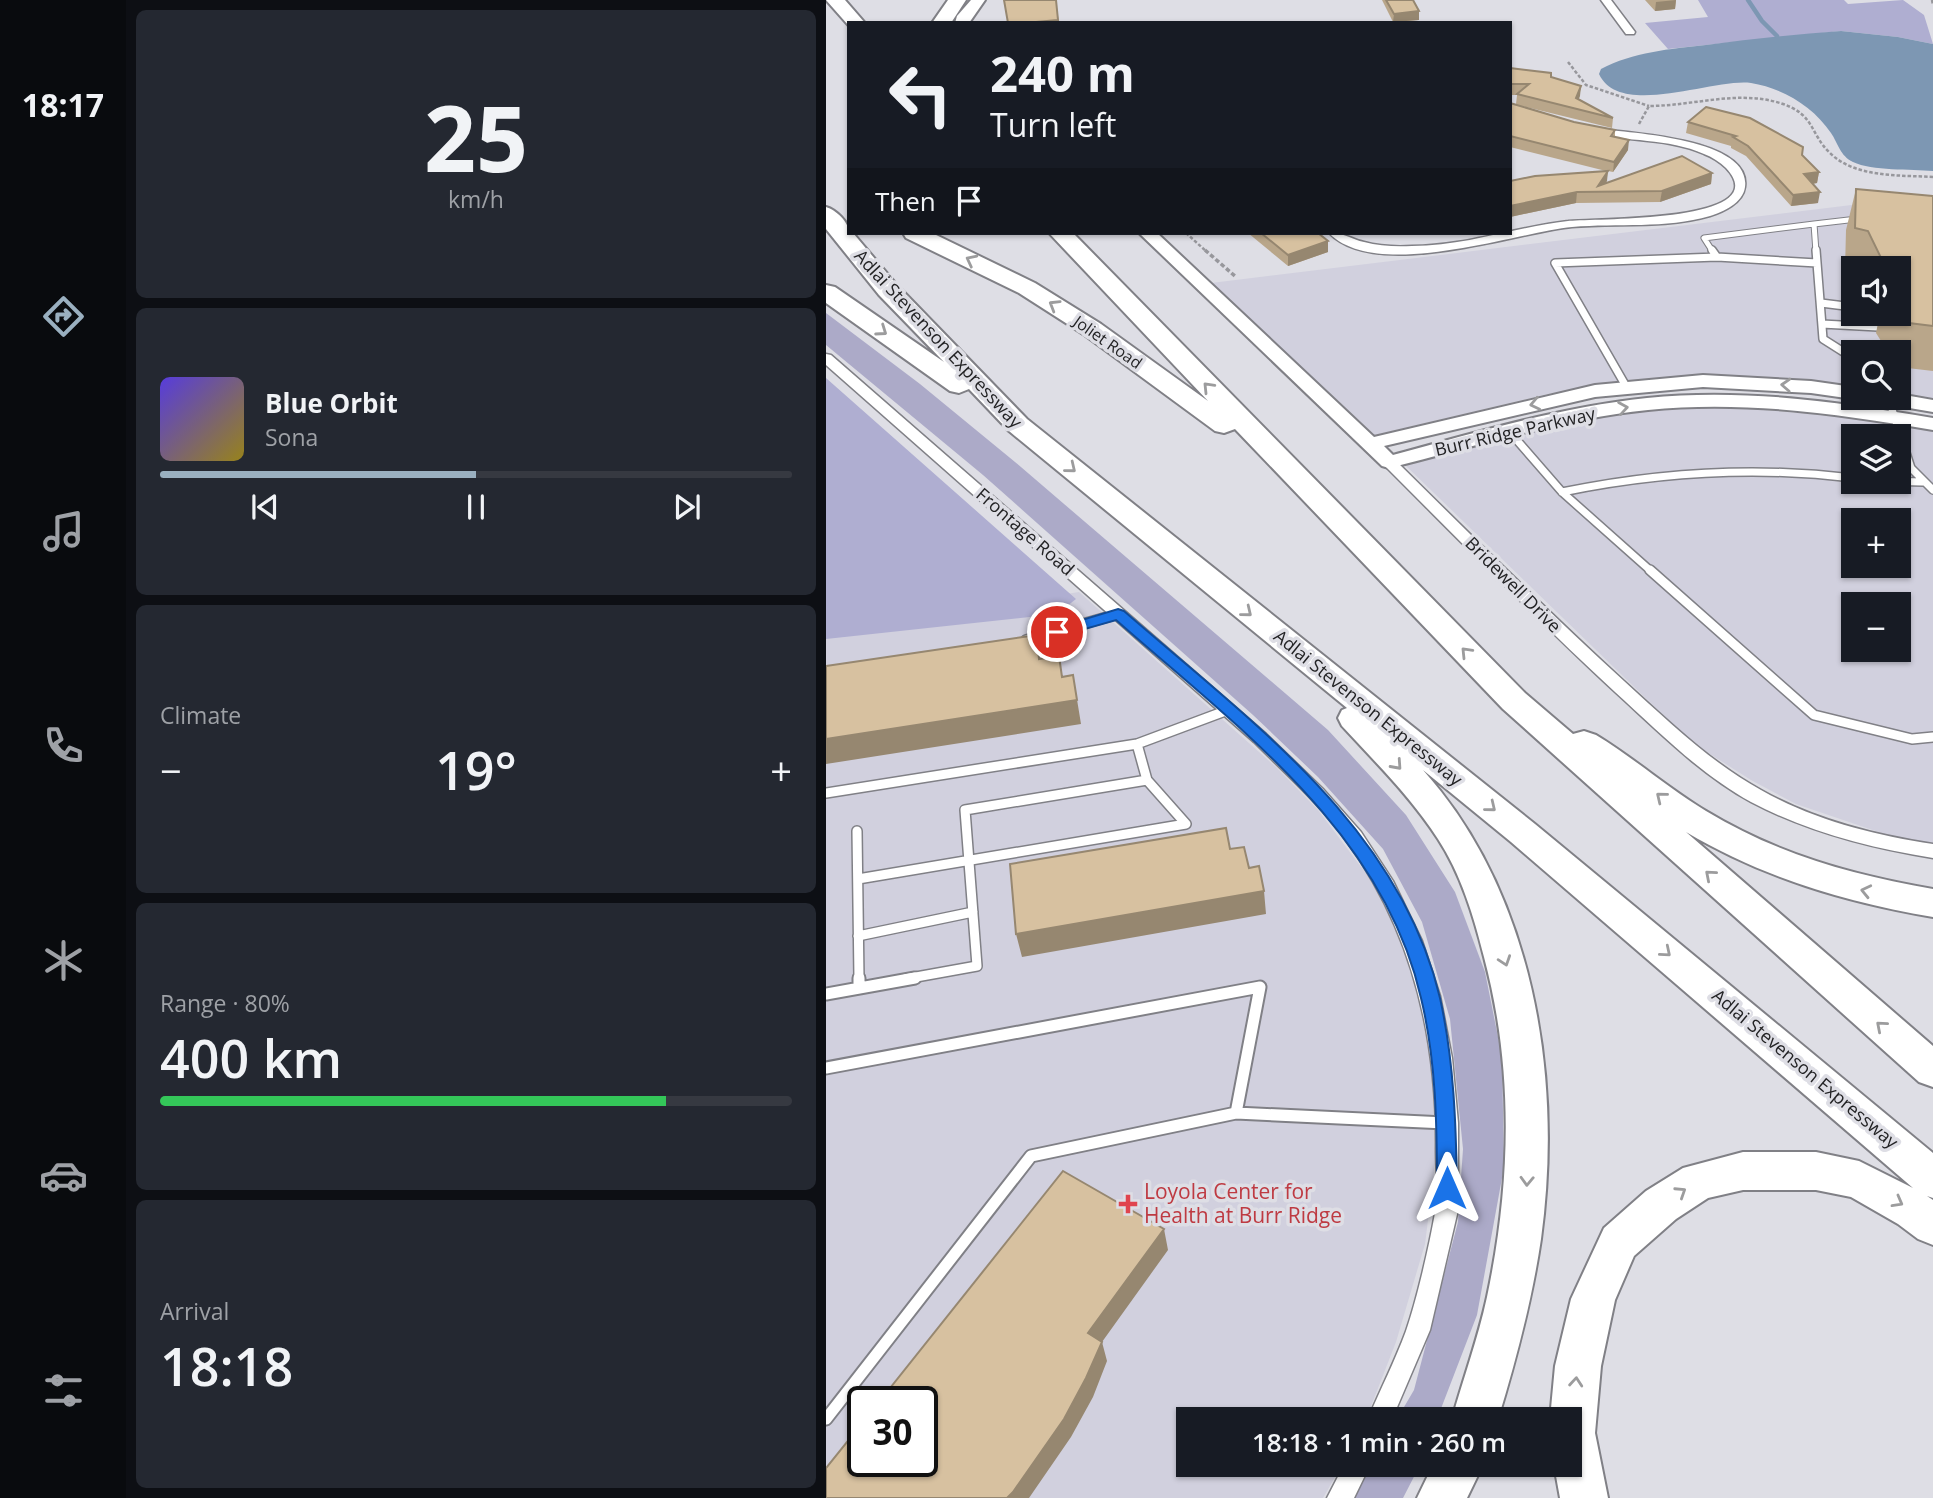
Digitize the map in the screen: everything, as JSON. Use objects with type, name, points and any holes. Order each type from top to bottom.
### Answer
[{"type":"highway","points":[[835,0],[854,21]]},
{"type":"highway","points":[[942,21],[957,0]]},
{"type":"highway","points":[[826,197],[847,205]]},
{"type":"highway","name":"Adlai Stevenson Expressway","points":[[831,222],[888,290],[1018,425],[1534,841],[1933,1179]]},
{"type":"highway","name":"Joliet Road","points":[[918,235],[1027,288],[1093,329],[1290,472]]},
{"type":"highway","points":[[1062,235],[1514,701],[1933,1070]]},
{"type":"highway","points":[[826,292],[1018,425]]},
{"type":"highway","points":[[1285,642],[1433,804],[1462,849],[1486,905],[1509,973],[1523,1045],[1529,1113],[1527,1190],[1516,1274],[1479,1407]]},
{"type":"highway","points":[[1514,701],[1619,763],[1675,808],[1726,839],[1793,868],[1862,891],[1933,903]]},
{"type":"highway","points":[[1584,1498],[1572,1433],[1578,1366],[1593,1298],[1619,1242],[1661,1205],[1698,1181],[1743,1171],[1816,1171],[1858,1180],[1913,1210],[1933,1226]]},
{"type":"highway","points":[[1441,1498],[1452,1477]]},
{"type":"street","points":[[963,21],[978,0]]},
{"type":"street","points":[[1606,0],[1630,32]]},
{"type":"street","points":[[1512,234],[1568,224],[1685,218],[1724,206],[1735,197],[1740,187],[1740,175],[1722,158],[1684,144],[1581,128]]},
{"type":"street","name":"Bridewell Drive","points":[[1149,235],[1373,443],[1571,643],[1687,747],[1734,783],[1789,813],[1844,833],[1898,847],[1933,851]]},
{"type":"street","points":[[1341,235],[1374,247],[1431,249],[1508,235]]},
{"type":"street","name":"Frontage Road","points":[[826,358],[1228,710],[1317,794],[1354,837],[1387,886],[1412,941],[1430,996],[1441,1058],[1447,1123],[1447,1210],[1419,1331],[1385,1407]]},
{"type":"street","name":"Burr Ridge Parkway","points":[[1373,443],[1581,394],[1627,388],[1703,381],[1841,391]]},
{"type":"street","name":"Burr Ridge Parkway","points":[[1389,462],[1554,419],[1650,404],[1841,403]]},
{"type":"street","name":"Burr Ridge Parkway","points":[[1911,405],[1933,406]]},
{"type":"street","name":"Burr Ridge Parkway","points":[[1902,410],[1933,424]]},
{"type":"street","points":[[1340,1498],[1351,1477]]},
{"type":"lane","points":[[1717,257],[1704,238],[1869,218]]},
{"type":"lane","points":[[1814,224],[1824,339],[1841,350]]},
{"type":"lane","points":[[1627,388],[1555,263],[1717,257],[1817,263]]},
{"type":"lane","points":[[1821,303],[1841,306]]},
{"type":"lane","points":[[1822,324],[1878,327]]},
{"type":"lane","points":[[1890,410],[1912,468],[1933,490]]},
{"type":"lane","points":[[1508,430],[1563,492],[1814,715],[1912,739],[1933,737]]},
{"type":"lane","points":[[1563,492],[1649,475],[1704,470],[1779,471],[1841,477]]},
{"type":"lane","points":[[1911,482],[1923,482]]},
{"type":"lane","points":[[1010,642],[1037,638],[1118,614]]},
{"type":"lane","points":[[826,793],[1138,744],[1228,710]]},
{"type":"lane","points":[[858,879],[1186,824],[1147,780],[1138,744]]},
{"type":"lane","points":[[826,994],[977,966],[965,810],[1147,780]]},
{"type":"lane","points":[[857,831],[859,988]]},
{"type":"lane","points":[[858,936],[973,912]]},
{"type":"lane","points":[[826,1068],[1259,987],[1236,1114]]},
{"type":"lane","points":[[826,1419],[1031,1156],[1236,1114],[1447,1123]]},
{"type":"path","points":[[1932,0],[1933,5]]},
{"type":"path","points":[[1567,62],[1586,85],[1649,106],[1672,106],[1732,96],[1765,99],[1803,114],[1815,126],[1829,154],[1844,163],[1875,172],[1933,177]]},
{"type":"path","points":[[1632,137],[1649,106]]},
{"type":"path","points":[[1188,235],[1236,277]]},
{"type":"shaded area","points":[[1698,0],[1844,0],[1848,4],[1903,0],[1924,15],[1933,44],[1841,31],[1668,49],[1645,23],[1708,17]]},
{"type":"shaded area","points":[[1841,31],[1933,44],[1933,171],[1881,168],[1853,162],[1842,153],[1831,133],[1815,114],[1796,100],[1763,85],[1734,83],[1669,94],[1626,94],[1610,87],[1599,74],[1601,69],[1613,63],[1652,52]]},
{"type":"shaded area","points":[[1933,195],[1933,401],[1911,396],[1911,340],[1841,340],[1841,387],[1703,376],[1635,381],[1548,394],[1375,435],[1211,283]]},
{"type":"shaded area","points":[[826,313],[920,384],[1015,462],[1328,730],[1406,815],[1455,892],[1485,972],[1502,1057],[1504,1167],[1477,1315],[1442,1407],[1404,1407],[1414,1390],[1458,1222],[1463,1149],[1450,1019],[1422,922],[1383,849],[1318,777],[1253,715],[983,475],[826,345]]},
{"type":"shaded area","points":[[826,378],[1076,599],[1057,614],[826,639]]},
{"type":"shaded area","points":[[1718,406],[1908,424],[1841,424],[1841,494],[1911,494],[1911,424],[1933,428],[1933,844],[1908,842],[1796,804],[1751,780],[1691,742],[1403,463],[1577,419],[1646,409]]},
{"type":"shaded area","name":"Loyola Center for Health at Burr Ridge","points":[[1079,592],[1276,767],[1318,810],[1371,880],[1394,926],[1417,989],[1432,1068],[1435,1164],[1425,1244],[1396,1342],[1371,1407],[1176,1407],[1176,1477],[1335,1477],[1323,1498],[826,1498],[826,631]]},
{"type":"shaded area","points":[[1365,1477],[1414,1477],[1403,1498],[1354,1498]]},
{"type":"building","points":[[1004,0],[1056,0],[1058,20],[1008,21]]},
{"type":"building","points":[[1386,0],[1413,0],[1419,11],[1394,14]]},
{"type":"building","points":[[1512,68],[1551,73],[1551,77],[1581,86],[1576,98],[1613,118],[1517,94],[1529,84],[1512,84]]},
{"type":"building","points":[[1512,104],[1574,122],[1615,130],[1611,136],[1629,140],[1614,162],[1512,136]]},
{"type":"building","points":[[1706,107],[1750,118],[1803,147],[1802,155],[1819,172],[1804,174],[1820,192],[1793,195],[1748,146],[1733,137],[1736,136],[1688,122]]},
{"type":"building","points":[[1682,156],[1712,173],[1662,191],[1577,192],[1512,206],[1512,181],[1535,176],[1608,171],[1598,186]]},
{"type":"building","points":[[1856,189],[1933,196],[1933,326],[1911,323],[1911,256],[1880,256],[1868,231],[1855,228]]},
{"type":"building","points":[[1263,235],[1320,235],[1328,241],[1288,255]]},
{"type":"building","points":[[1037,635],[1039,659],[1059,656],[1062,677],[1073,675],[1077,700],[826,739],[826,666]]},
{"type":"building","points":[[1226,828],[1230,849],[1244,847],[1249,868],[1259,866],[1264,891],[1016,934],[1010,864]]},
{"type":"building","points":[[1063,1171],[1164,1229],[1088,1333],[1102,1342],[1086,1378],[1064,1419],[1007,1498],[826,1498],[826,1468],[847,1442],[847,1477],[938,1477],[938,1386],[892,1386]]},
{"type":"waterway","points":[[1748,0],[1762,21],[1777,36]]},
{"type":"place","name":"Loyola Center for Health at Burr Ridge","points":[[1128,1204]]},
{"type":"route","points":[[1057,632],[1118,614],[1260,738],[1317,794],[1354,837],[1387,886],[1412,941],[1430,996],[1441,1058],[1447,1123],[1447,1188]]}]
